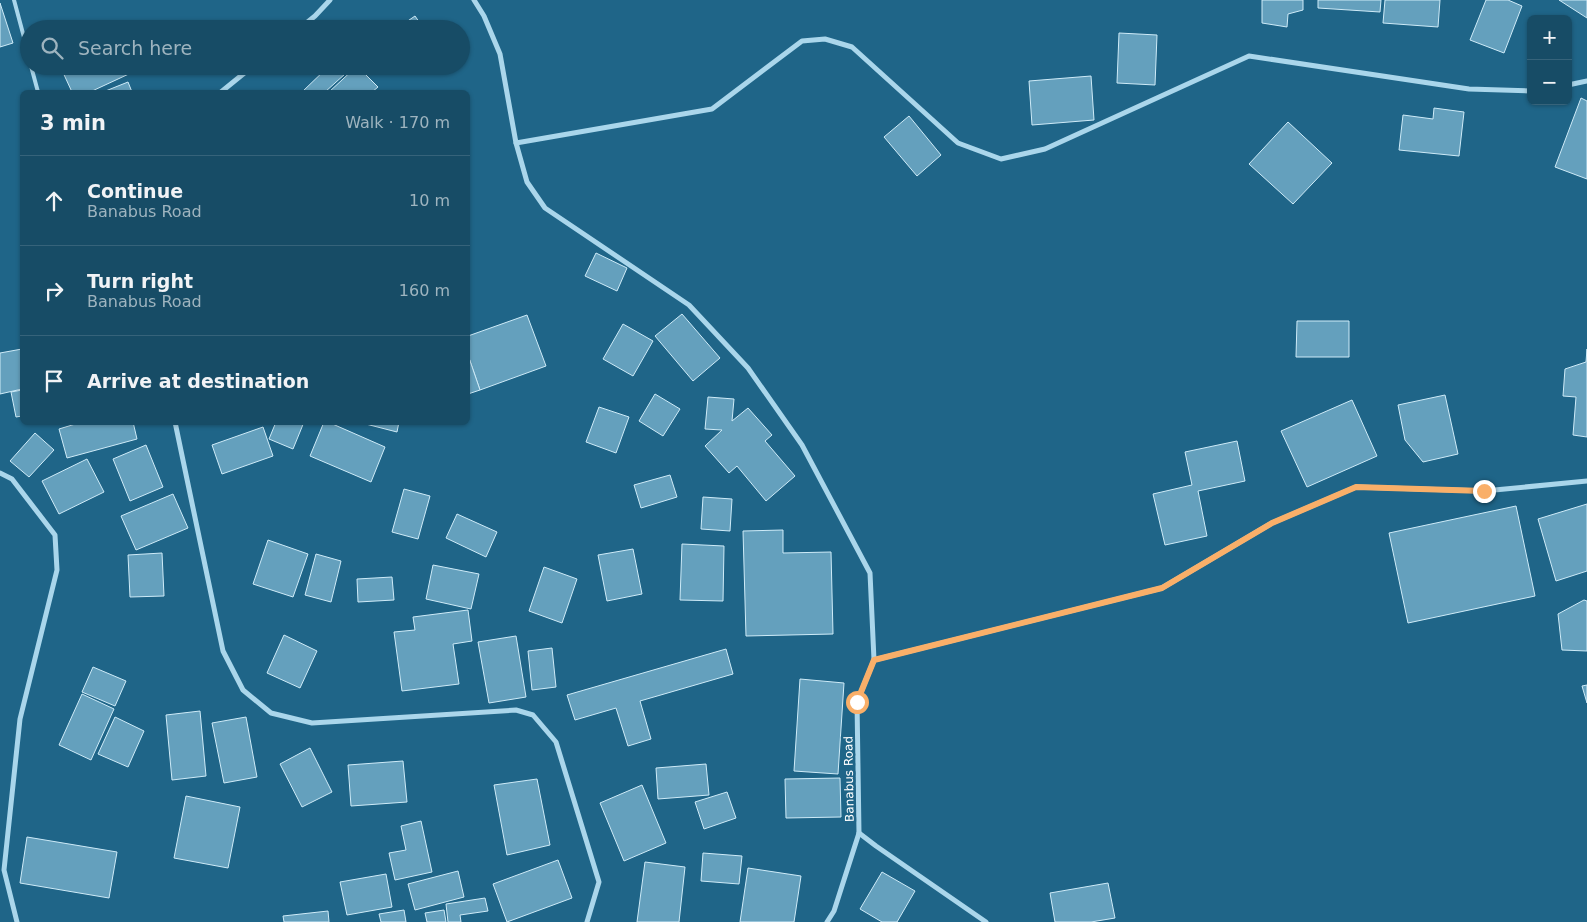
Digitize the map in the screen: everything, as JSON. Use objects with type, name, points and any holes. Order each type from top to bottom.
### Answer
[{"type":"street","points":[[310,20],[330,0]]},
{"type":"street","points":[[474,0],[484,16],[500,54],[516,143],[527,182],[545,208],[689,305],[748,368],[802,445],[870,573],[874,660],[1162,588],[1272,523],[1356,487],[1484,491],[1587,482]]},
{"type":"street","points":[[516,143],[712,109],[802,41],[825,39],[852,47],[958,143],[1001,159],[1045,150],[1249,56],[1470,88],[1527,91]]},
{"type":"street","points":[[223,90],[242,75]]},
{"type":"street","points":[[1572,84],[1587,82]]},
{"type":"street","points":[[176,425],[223,651],[243,690],[271,713],[312,723],[516,710],[533,715],[556,742],[599,882],[588,922]]},
{"type":"street","points":[[0,473],[12,479],[55,535],[58,570],[20,719],[4,870],[17,922]]},
{"type":"street","name":"Banabus Road","points":[[827,922],[834,911],[859,833],[857,702],[874,660]]},
{"type":"street","points":[[859,833],[986,922]]},
{"type":"lane","points":[[14,0],[20,22]]},
{"type":"lane","points":[[33,75],[37,90]]},
{"type":"building","points":[[1262,0],[1303,0],[1303,10],[1288,14],[1287,27],[1262,23]]},
{"type":"building","points":[[1318,0],[1381,0],[1380,12],[1318,8]]},
{"type":"building","points":[[1385,0],[1440,0],[1438,27],[1383,23]]},
{"type":"building","points":[[1486,0],[1508,0],[1522,6],[1504,53],[1470,40]]},
{"type":"building","points":[[1559,0],[1587,0],[1587,18]]},
{"type":"building","points":[[0,3],[13,43],[0,47]]},
{"type":"building","points":[[415,16],[418,20],[409,20]]},
{"type":"building","points":[[1119,33],[1157,35],[1155,85],[1117,83]]},
{"type":"building","points":[[64,75],[127,75],[94,90],[71,90]]},
{"type":"building","points":[[320,75],[344,75],[327,90],[304,90]]},
{"type":"building","points":[[347,75],[366,75],[378,87],[374,90],[331,90]]},
{"type":"building","points":[[1091,76],[1094,120],[1032,125],[1029,81]]},
{"type":"building","points":[[128,82],[131,90],[108,90]]},
{"type":"building","points":[[1581,98],[1587,101],[1587,179],[1555,167]]},
{"type":"building","points":[[1434,108],[1464,112],[1459,156],[1399,150],[1403,115],[1433,119]]},
{"type":"building","points":[[909,116],[941,155],[917,176],[884,137]]},
{"type":"building","points":[[1288,122],[1332,163],[1293,204],[1249,164]]},
{"type":"building","points":[[596,253],[627,268],[617,291],[585,276]]},
{"type":"building","points":[[682,314],[720,358],[693,381],[655,336]]},
{"type":"building","points":[[527,315],[546,366],[480,390],[470,361],[470,335]]},
{"type":"building","points":[[1297,321],[1349,321],[1349,357],[1296,357]]},
{"type":"building","points":[[623,324],[653,341],[633,376],[603,359]]},
{"type":"building","points":[[20,349],[20,389],[0,394],[0,353]]},
{"type":"building","points":[[1587,349],[1587,437],[1573,435],[1576,397],[1563,396],[1565,369],[1586,362]]},
{"type":"building","points":[[470,361],[480,390],[470,393]]},
{"type":"building","points":[[20,390],[20,416],[16,417],[11,392]]},
{"type":"building","points":[[655,394],[680,409],[663,436],[639,421]]},
{"type":"building","points":[[1445,395],[1458,454],[1423,462],[1405,440],[1398,405]]},
{"type":"building","points":[[708,397],[734,399],[732,421],[748,408],[772,435],[765,441],[795,476],[766,501],[737,466],[729,473],[705,446],[722,430],[705,429]]},
{"type":"building","points":[[1352,400],[1377,456],[1307,487],[1281,431]]},
{"type":"building","points":[[599,407],[629,417],[616,453],[586,442]]},
{"type":"building","points":[[72,425],[134,425],[137,439],[67,458],[59,429]]},
{"type":"building","points":[[275,425],[303,425],[293,449],[269,439]]},
{"type":"building","points":[[323,425],[335,425],[385,447],[371,482],[310,456]]},
{"type":"building","points":[[370,425],[398,425],[397,432]]},
{"type":"building","points":[[263,427],[273,456],[222,474],[212,445]]},
{"type":"building","points":[[35,433],[54,450],[29,477],[10,461]]},
{"type":"building","points":[[1237,441],[1245,481],[1198,491],[1207,536],[1165,545],[1153,494],[1192,485],[1185,452]]},
{"type":"building","points":[[146,445],[163,487],[130,501],[113,459]]},
{"type":"building","points":[[87,459],[104,492],[59,514],[42,481]]},
{"type":"building","points":[[670,475],[677,497],[641,508],[634,485]]},
{"type":"building","points":[[404,489],[430,496],[418,539],[392,532]]},
{"type":"building","points":[[173,494],[188,528],[136,550],[121,516]]},
{"type":"building","points":[[703,497],[732,499],[730,531],[701,529]]},
{"type":"building","points":[[1587,504],[1587,571],[1556,581],[1538,519]]},
{"type":"building","points":[[1516,506],[1535,596],[1408,623],[1389,533]]},
{"type":"building","points":[[457,514],[497,532],[486,557],[446,538]]},
{"type":"building","points":[[783,530],[783,553],[831,552],[833,634],[746,636],[743,531]]},
{"type":"building","points":[[268,540],[308,554],[293,597],[253,584]]},
{"type":"building","points":[[682,544],[724,546],[723,601],[680,600]]},
{"type":"building","points":[[633,549],[642,594],[607,601],[598,555]]},
{"type":"building","points":[[162,553],[164,596],[130,597],[128,555]]},
{"type":"building","points":[[316,554],[341,561],[331,602],[305,595]]},
{"type":"building","points":[[433,565],[479,574],[471,609],[426,599]]},
{"type":"building","points":[[544,567],[577,579],[562,623],[529,611]]},
{"type":"building","points":[[392,577],[394,600],[358,602],[357,579]]},
{"type":"building","points":[[1584,600],[1587,601],[1587,651],[1562,650],[1558,614]]},
{"type":"building","points":[[468,610],[472,641],[453,644],[459,684],[402,691],[394,632],[415,630],[413,617]]},
{"type":"building","points":[[284,635],[317,651],[300,688],[267,673]]},
{"type":"building","points":[[516,636],[526,697],[489,703],[478,642]]},
{"type":"building","points":[[552,648],[556,687],[532,690],[528,651]]},
{"type":"building","points":[[726,649],[733,674],[640,701],[651,739],[628,746],[616,708],[575,720],[567,695]]},
{"type":"building","points":[[93,667],[126,681],[115,706],[82,692]]},
{"type":"building","points":[[800,679],[844,683],[838,774],[794,771]]},
{"type":"building","points":[[1587,685],[1587,703],[1582,686]]},
{"type":"building","points":[[82,694],[114,709],[91,760],[59,745]]},
{"type":"building","points":[[200,711],[206,776],[172,780],[166,715]]},
{"type":"building","points":[[115,717],[144,731],[128,767],[98,754]]},
{"type":"building","points":[[246,717],[257,777],[224,783],[212,723]]},
{"type":"building","points":[[310,748],[332,792],[302,807],[280,764]]},
{"type":"building","points":[[403,761],[407,802],[351,806],[348,765]]},
{"type":"building","points":[[706,764],[709,795],[658,799],[656,768]]},
{"type":"building","points":[[840,778],[841,817],[786,818],[785,779]]},
{"type":"building","points":[[537,779],[550,845],[507,855],[494,785]]},
{"type":"building","points":[[642,785],[666,843],[624,861],[600,803]]},
{"type":"building","points":[[727,792],[736,818],[704,829],[695,802]]},
{"type":"building","points":[[186,796],[240,807],[228,868],[174,858]]},
{"type":"building","points":[[421,821],[432,872],[395,880],[389,853],[406,850],[401,826]]},
{"type":"building","points":[[27,837],[117,852],[109,898],[20,883]]},
{"type":"building","points":[[703,853],[742,856],[739,884],[701,881]]},
{"type":"building","points":[[558,860],[572,898],[507,922],[493,884]]},
{"type":"building","points":[[645,862],[685,867],[679,922],[637,922]]},
{"type":"building","points":[[748,868],[801,876],[794,922],[740,922]]},
{"type":"building","points":[[458,871],[464,897],[415,910],[408,884]]},
{"type":"building","points":[[882,872],[915,891],[897,922],[882,922],[860,909]]},
{"type":"building","points":[[386,874],[392,907],[347,915],[340,882]]},
{"type":"building","points":[[1108,883],[1115,918],[1091,922],[1055,922],[1050,893]]},
{"type":"building","points":[[485,898],[488,911],[460,915],[461,922],[448,922],[446,904]]},
{"type":"building","points":[[404,910],[406,922],[381,922],[379,914]]},
{"type":"building","points":[[444,910],[446,922],[427,922],[425,913]]},
{"type":"building","points":[[328,911],[329,922],[284,922],[283,916]]},
{"type":"route","points":[[857,702],[874,660],[1162,588],[1272,523],[1356,487],[1484,491]]}]
